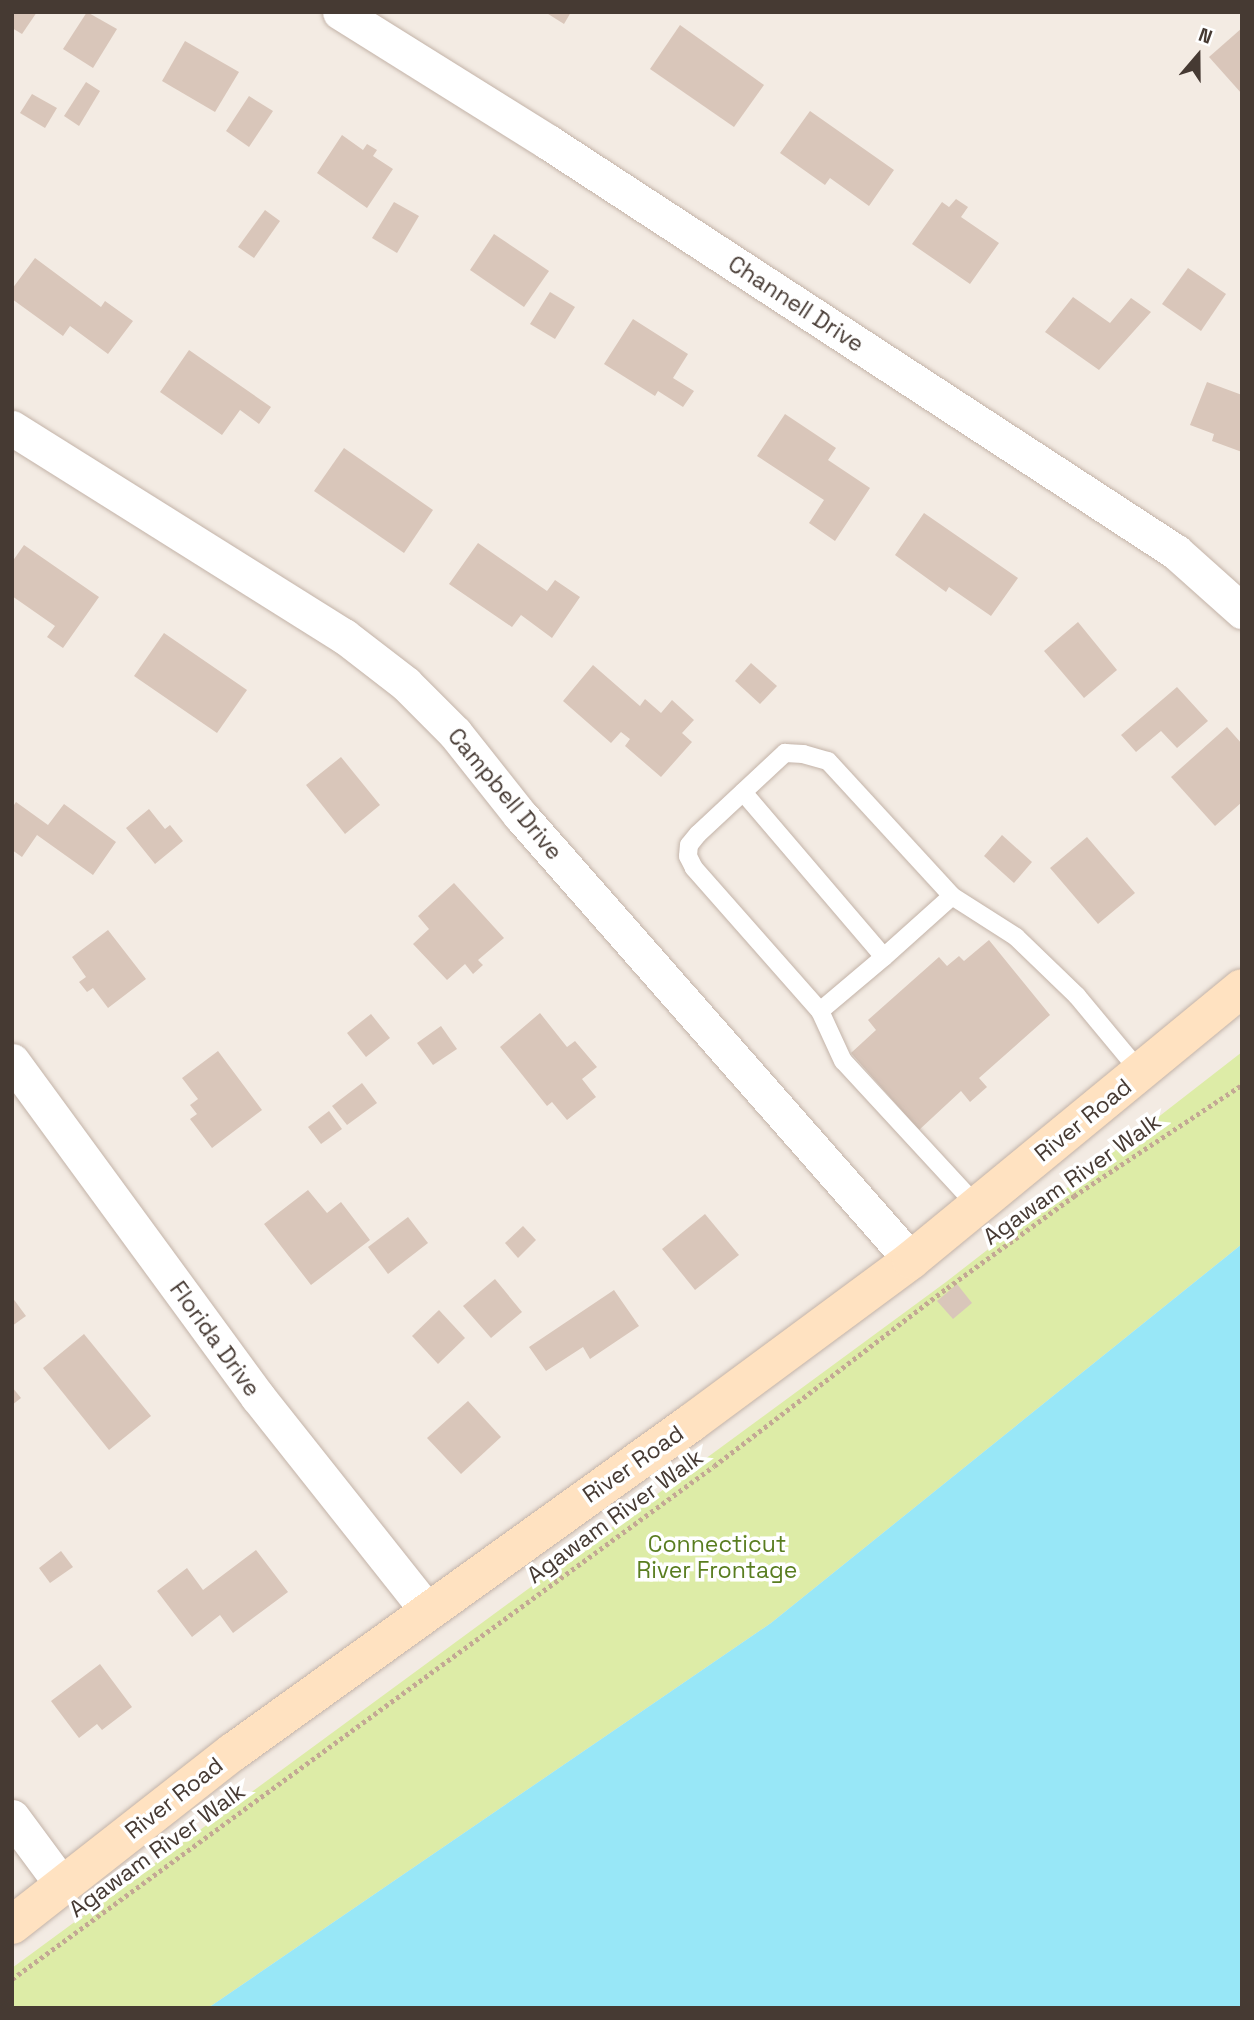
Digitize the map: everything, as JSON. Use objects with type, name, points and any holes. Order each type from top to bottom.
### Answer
[{"type":"street","name":"Channell Drive","points":[[340,12],[548,142],[1165,545],[1242,611]]},
{"type":"street","name":"Campbell Drive","points":[[12,428],[344,636],[407,684],[455,733],[520,815],[911,1260]]},
{"type":"street","name":"River Road","points":[[12,1925],[233,1752],[427,1610],[691,1423],[911,1260],[1242,988]]},
{"type":"street","name":"Florida Drive","points":[[12,1061],[258,1397],[427,1610]]},
{"type":"street","points":[[12,1818],[63,1886]]},
{"type":"lane","points":[[977,1206],[843,1060],[820,1011],[694,867],[688,856],[689,845],[698,834],[785,753],[803,754],[828,761],[952,896],[1016,937],[1077,996],[1141,1073]]},
{"type":"lane","points":[[743,792],[884,957]]},
{"type":"lane","points":[[820,1011],[952,896]]},
{"type":"path","name":"Agawam River Walk","points":[[12,1979],[714,1466],[947,1288],[1074,1196],[1242,1085]]},
{"type":"green space","name":"Connecticut River Frontage","points":[[1242,1052],[1242,1244],[771,1623],[208,2008],[12,2008],[12,1968],[946,1282]]},
{"type":"water","points":[[1242,1244],[1242,2008],[208,2008],[771,1623]]},
{"type":"building","points":[[12,12],[37,12],[22,34],[12,28]]},
{"type":"building","points":[[87,12],[117,29],[93,68],[63,49]]},
{"type":"building","points":[[545,12],[571,12],[564,24]]},
{"type":"building","points":[[680,25],[764,85],[734,127],[650,69]]},
{"type":"building","points":[[1242,28],[1242,94],[1209,57]]},
{"type":"building","points":[[185,41],[239,72],[215,112],[162,81]]},
{"type":"building","points":[[86,82],[100,91],[79,126],[64,116]]},
{"type":"building","points":[[32,94],[57,108],[45,128],[20,113]]},
{"type":"building","points":[[249,96],[273,111],[249,147],[226,131]]},
{"type":"building","points":[[810,111],[894,170],[869,206],[830,178],[825,185],[780,153]]},
{"type":"building","points":[[342,135],[363,150],[367,144],[377,150],[373,156],[393,169],[367,208],[317,173]]},
{"type":"building","points":[[956,199],[968,207],[961,217],[999,243],[970,284],[912,244],[942,202],[949,207]]},
{"type":"building","points":[[394,202],[419,216],[397,253],[372,238]]},
{"type":"building","points":[[265,210],[280,221],[254,258],[238,247]]},
{"type":"building","points":[[494,234],[549,271],[524,307],[470,270]]},
{"type":"building","points":[[35,258],[101,307],[105,301],[133,321],[108,354],[70,326],[63,336],[12,299],[12,289]]},
{"type":"building","points":[[1188,268],[1226,294],[1201,331],[1162,304]]},
{"type":"building","points":[[550,292],[575,307],[555,339],[530,324]]},
{"type":"building","points":[[1073,297],[1110,323],[1131,298],[1151,312],[1099,370],[1045,332]]},
{"type":"building","points":[[633,319],[688,354],[673,378],[694,391],[683,407],[658,391],[655,396],[604,364]]},
{"type":"building","points":[[189,350],[271,407],[259,424],[240,410],[222,435],[160,392]]},
{"type":"building","points":[[1207,382],[1242,395],[1242,452],[1212,441],[1214,434],[1190,425]]},
{"type":"building","points":[[785,414],[836,448],[828,460],[870,488],[835,541],[809,523],[824,500],[757,456]]},
{"type":"building","points":[[344,448],[433,510],[404,553],[314,491]]},
{"type":"building","points":[[924,513],[1018,578],[991,616],[949,587],[946,592],[895,555]]},
{"type":"building","points":[[478,543],[547,591],[555,580],[580,597],[552,638],[521,615],[512,627],[449,584]]},
{"type":"building","points":[[24,545],[99,597],[63,648],[47,637],[55,626],[12,596],[12,562]]},
{"type":"building","points":[[1078,622],[1117,670],[1084,698],[1044,651]]},
{"type":"building","points":[[164,633],[247,690],[217,733],[134,676]]},
{"type":"building","points":[[751,663],[777,686],[760,704],[735,681]]},
{"type":"building","points":[[593,665],[640,706],[645,699],[661,713],[672,700],[694,720],[682,733],[692,742],[661,777],[625,746],[630,739],[621,732],[611,743],[563,701]]},
{"type":"building","points":[[1177,687],[1208,721],[1177,748],[1161,731],[1136,752],[1121,735]]},
{"type":"building","points":[[1227,727],[1242,744],[1242,802],[1215,826],[1171,777]]},
{"type":"building","points":[[341,757],[380,805],[345,834],[306,785]]},
{"type":"building","points":[[16,802],[48,825],[64,804],[116,842],[93,875],[37,835],[22,857],[12,850],[12,808]]},
{"type":"building","points":[[149,809],[165,829],[170,825],[183,841],[155,864],[126,828]]},
{"type":"building","points":[[1002,835],[1032,862],[1014,883],[984,856]]},
{"type":"building","points":[[1087,837],[1135,893],[1098,924],[1050,868]]},
{"type":"building","points":[[454,883],[504,938],[478,960],[483,965],[473,974],[465,964],[447,980],[413,944],[429,929],[418,916]]},
{"type":"building","points":[[108,930],[146,979],[108,1008],[93,988],[87,992],[79,982],[86,977],[72,957]]},
{"type":"building","points":[[989,940],[1050,1015],[979,1078],[987,1087],[970,1102],[961,1091],[919,1130],[851,1053],[876,1030],[868,1020],[939,957],[947,966],[959,956],[964,961]]},
{"type":"building","points":[[540,1013],[567,1047],[575,1041],[597,1067],[582,1079],[596,1097],[567,1120],[552,1102],[547,1106],[500,1047]]},
{"type":"building","points":[[371,1014],[390,1038],[366,1057],[347,1033]]},
{"type":"building","points":[[441,1026],[457,1049],[433,1065],[417,1043]]},
{"type":"building","points":[[218,1051],[262,1110],[212,1148],[190,1119],[197,1114],[190,1105],[198,1099],[182,1078]]},
{"type":"building","points":[[362,1083],[377,1103],[347,1125],[332,1106]]},
{"type":"building","points":[[329,1111],[342,1129],[321,1144],[308,1127]]},
{"type":"building","points":[[308,1190],[327,1213],[341,1202],[370,1240],[311,1285],[264,1224]]},
{"type":"building","points":[[705,1214],[739,1255],[695,1290],[662,1249]]},
{"type":"building","points":[[408,1217],[428,1243],[388,1274],[368,1247]]},
{"type":"building","points":[[523,1226],[536,1240],[518,1258],[505,1243]]},
{"type":"building","points":[[495,1279],[522,1312],[491,1338],[463,1306]]},
{"type":"building","points":[[957,1284],[972,1303],[953,1319],[937,1301]]},
{"type":"building","points":[[614,1290],[639,1326],[590,1359],[583,1347],[546,1371],[529,1347]]},
{"type":"building","points":[[12,1297],[26,1316],[12,1326]]},
{"type":"building","points":[[439,1310],[465,1338],[438,1364],[412,1336]]},
{"type":"building","points":[[84,1334],[151,1416],[109,1450],[43,1368]]},
{"type":"building","points":[[12,1387],[21,1398],[12,1405]]},
{"type":"building","points":[[468,1401],[501,1437],[461,1474],[427,1438]]},
{"type":"building","points":[[256,1550],[288,1592],[233,1633],[220,1615],[192,1637],[157,1591],[187,1568],[203,1590]]},
{"type":"building","points":[[61,1551],[73,1567],[50,1583],[39,1568]]},
{"type":"building","points":[[100,1664],[132,1707],[102,1730],[97,1724],[79,1738],[51,1701]]}]
